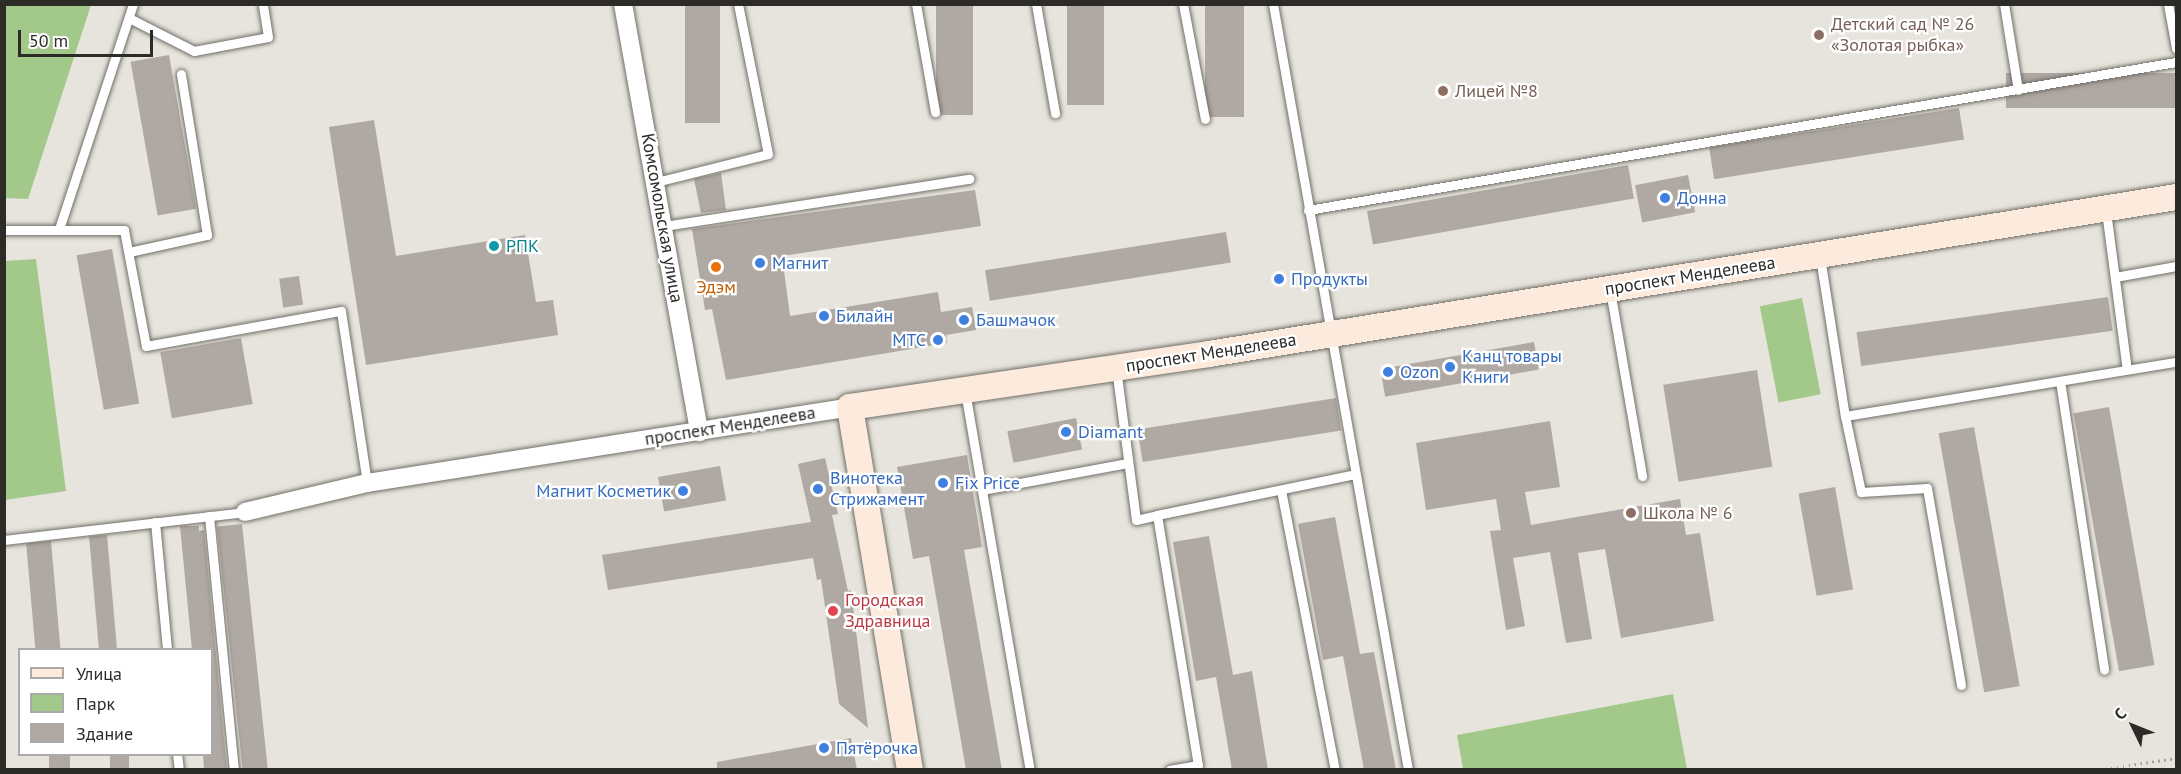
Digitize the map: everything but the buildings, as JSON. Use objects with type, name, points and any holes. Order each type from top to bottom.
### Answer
[{"type":"street","name":"Комсомольская улица","points":[[623,4],[699,432]]},
{"type":"street","name":"проспект Менделеева","points":[[245,512],[367,483],[1329,335],[2176,196]]},
{"type":"street","points":[[850,407],[910,770]]},
{"type":"lane","points":[[59,229],[133,4]]},
{"type":"lane","points":[[129,18],[194,51],[268,37],[263,4]]},
{"type":"lane","points":[[656,182],[768,154],[738,4]]},
{"type":"lane","points":[[916,4],[935,112]]},
{"type":"lane","points":[[1036,4],[1055,113]]},
{"type":"lane","points":[[1183,4],[1205,118]]},
{"type":"lane","points":[[1273,4],[1329,335],[1408,770]]},
{"type":"lane","points":[[2004,4],[2018,90]]},
{"type":"lane","points":[[2168,4],[2176,48]]},
{"type":"lane","points":[[1308,210],[2176,63]]},
{"type":"lane","points":[[129,252],[207,235],[181,74]]},
{"type":"lane","points":[[664,226],[969,179]]},
{"type":"lane","points":[[2106,208],[2127,370]]},
{"type":"lane","points":[[4,231],[124,230],[146,346],[341,311],[367,483]]},
{"type":"lane","points":[[1820,255],[1845,416],[1861,492],[1927,488],[1961,685]]},
{"type":"lane","points":[[2115,277],[2176,266]]},
{"type":"lane","points":[[1610,289],[1642,477]]},
{"type":"lane","points":[[1845,416],[2176,362]]},
{"type":"lane","points":[[1116,368],[1136,520],[1355,474]]},
{"type":"lane","points":[[2060,381],[2104,670]]},
{"type":"lane","points":[[965,391],[1030,770]]},
{"type":"lane","points":[[982,490],[1128,463]]},
{"type":"lane","points":[[1281,490],[1335,770]]},
{"type":"lane","points":[[4,540],[245,512]]},
{"type":"lane","points":[[1157,515],[1198,765],[1169,770]]},
{"type":"lane","points":[[209,516],[234,770]]},
{"type":"lane","points":[[155,522],[167,648]]},
{"type":"path","points":[[2099,770],[2176,758]]},
{"type":"green space","points":[[4,5],[91,5],[28,199],[5,198]]},
{"type":"green space","points":[[36,259],[66,491],[5,500],[5,261]]},
{"type":"green space","points":[[1802,298],[1821,394],[1778,402],[1760,306]]},
{"type":"green space","points":[[1673,694],[1687,769],[1463,769],[1457,735]]},
{"type":"place","name":"Детский сад № 26 «Золотая рыбка»","points":[[1819,35]]},
{"type":"place","name":"Лицей №8","points":[[1443,91]]},
{"type":"place","name":"Донна","points":[[1665,198]]},
{"type":"place","name":"РПК","points":[[494,246]]},
{"type":"place","name":"Магнит","points":[[760,263]]},
{"type":"place","name":"Эдэм","points":[[716,267]]},
{"type":"place","name":"Продукты","points":[[1279,279]]},
{"type":"place","name":"Билайн","points":[[824,316]]},
{"type":"place","name":"Башмачок","points":[[964,320]]},
{"type":"place","name":"МТС","points":[[938,340]]},
{"type":"place","name":"Канц товары Книги","points":[[1450,367]]},
{"type":"place","name":"Ozon","points":[[1388,372]]},
{"type":"place","name":"Diamant","points":[[1066,432]]},
{"type":"place","name":"Fix Price","points":[[943,483]]},
{"type":"place","name":"Винотека Стрижамент","points":[[818,489]]},
{"type":"place","name":"Магнит Косметик","points":[[683,491]]},
{"type":"place","name":"Школа № 6","points":[[1631,513]]},
{"type":"place","name":"Городская Здравница","points":[[833,611]]},
{"type":"place","name":"Пятёрочка","points":[[824,748]]}]
